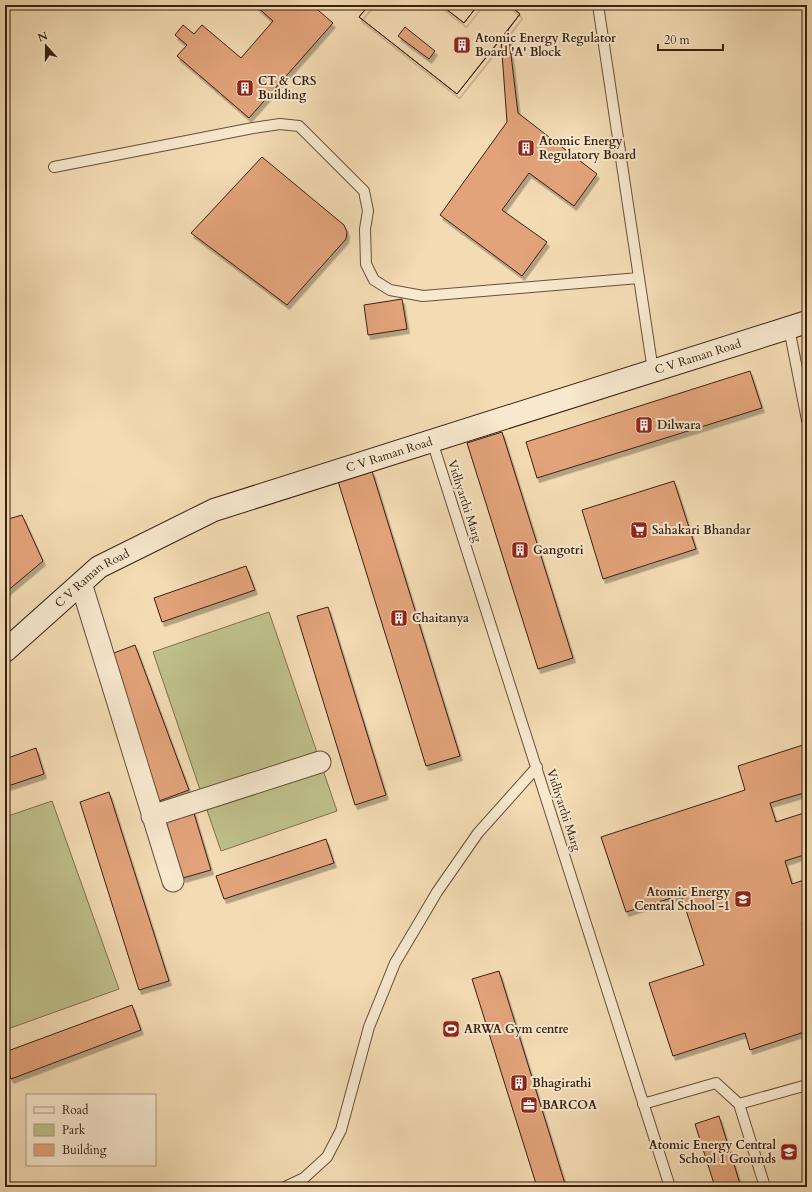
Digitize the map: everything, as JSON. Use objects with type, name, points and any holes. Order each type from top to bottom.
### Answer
[{"type":"street","name":"C V Raman Road","points":[[5,651],[99,567],[214,510],[798,325]]},
{"type":"street","points":[[81,583],[173,881]]},
{"type":"street","points":[[152,816],[320,762]]},
{"type":"lane","points":[[598,5],[653,371]]},
{"type":"lane","points":[[54,167],[253,128],[280,124],[299,126],[364,191],[368,211],[365,229],[366,264],[374,280],[390,290],[424,296],[639,278]]},
{"type":"lane","points":[[798,325],[807,420]]},
{"type":"lane","name":"Vidhyarthi Marg","points":[[432,441],[670,1187]]},
{"type":"lane","points":[[285,1187],[304,1178],[327,1158],[341,1130],[369,1027],[395,963],[437,892],[478,833],[537,767]]},
{"type":"lane","points":[[643,1104],[716,1083],[739,1104],[765,1187]]},
{"type":"lane","points":[[739,1104],[807,1085]]},
{"type":"green space","points":[[269,612],[337,811],[221,851],[153,652]]},
{"type":"green space","points":[[52,801],[119,989],[5,1030],[5,817]]},
{"type":"building","name":"CT & CRS Building","points":[[255,5],[312,5],[333,23],[249,118],[177,56],[187,45],[175,35],[183,25],[194,34],[202,25],[241,58],[273,21]]},
{"type":"building","name":"Atomic Energy Regulatory Board","points":[[369,5],[441,5],[464,23],[478,5],[509,5],[520,14],[508,30],[518,113],[597,174],[574,206],[529,173],[502,210],[547,242],[522,276],[440,215],[507,122],[501,39],[457,94],[359,17]]},
{"type":"building","name":"Atomic Energy Regulator Board 'A' Block","points":[[369,5],[441,5],[464,23],[478,5],[509,5],[520,14],[457,94],[359,17]],"holes":[[[405,27],[435,51],[429,59],[398,36]]]},
{"type":"building","points":[[262,157],[344,225],[347,232],[346,239],[287,305],[191,233]]},
{"type":"building","points":[[402,299],[407,329],[368,335],[364,305]]},
{"type":"building","name":"Dilwara","points":[[750,371],[762,408],[537,478],[526,442]]},
{"type":"building","name":"Gangotri","points":[[502,432],[573,658],[538,669],[467,443]]},
{"type":"building","name":"Chaitanya","points":[[372,471],[460,756],[426,766],[338,481]]},
{"type":"building","name":"Sahakari Bhandar","points":[[674,481],[696,549],[603,579],[582,510]]},
{"type":"building","points":[[22,515],[43,561],[5,593],[5,520]]},
{"type":"building","points":[[246,566],[255,590],[162,622],[154,598]]},
{"type":"building","points":[[328,607],[386,795],[355,805],[297,616]]},
{"type":"building","points":[[135,645],[189,790],[159,801],[106,656]]},
{"type":"building","points":[[806,744],[807,792],[770,803],[776,822],[807,812],[807,854],[785,861],[792,884],[807,879],[807,922],[802,923],[807,940],[807,1031],[750,1050],[745,1033],[673,1056],[649,983],[704,965],[681,895],[626,912],[601,837],[745,790],[738,766]]},
{"type":"building","points":[[36,748],[44,774],[5,787],[5,759]]},
{"type":"building","points":[[109,792],[169,981],[139,990],[80,802]]},
{"type":"building","points":[[193,810],[211,870],[183,878],[165,818]]},
{"type":"building","points":[[326,839],[334,863],[224,899],[216,876]]},
{"type":"building","name":"Bhagirathi","points":[[499,971],[566,1187],[537,1187],[472,979]]},
{"type":"building","points":[[132,1005],[141,1030],[11,1079],[5,1063],[5,1052]]},
{"type":"building","points":[[719,1116],[741,1187],[715,1187],[695,1124]]},
{"type":"place","name":"Atomic Energy Regulator Board 'A' Block","points":[[462,45]]},
{"type":"place","name":"CT & CRS Building","points":[[245,88]]},
{"type":"place","name":"Atomic Energy Regulatory Board","points":[[526,148]]},
{"type":"place","name":"Dilwara","points":[[644,425]]},
{"type":"place","name":"Sahakari Bhandar","points":[[639,530]]},
{"type":"place","name":"Gangotri","points":[[520,550]]},
{"type":"place","name":"Chaitanya","points":[[399,618]]},
{"type":"place","name":"Atomic Energy Central School -1","points":[[743,899]]},
{"type":"place","name":"ARWA Gym centre","points":[[451,1029]]},
{"type":"place","name":"Bhagirathi","points":[[519,1083]]},
{"type":"place","name":"BARCOA","points":[[529,1105]]},
{"type":"place","name":"Atomic Energy Central School 1 Grounds","points":[[789,1152]]}]
